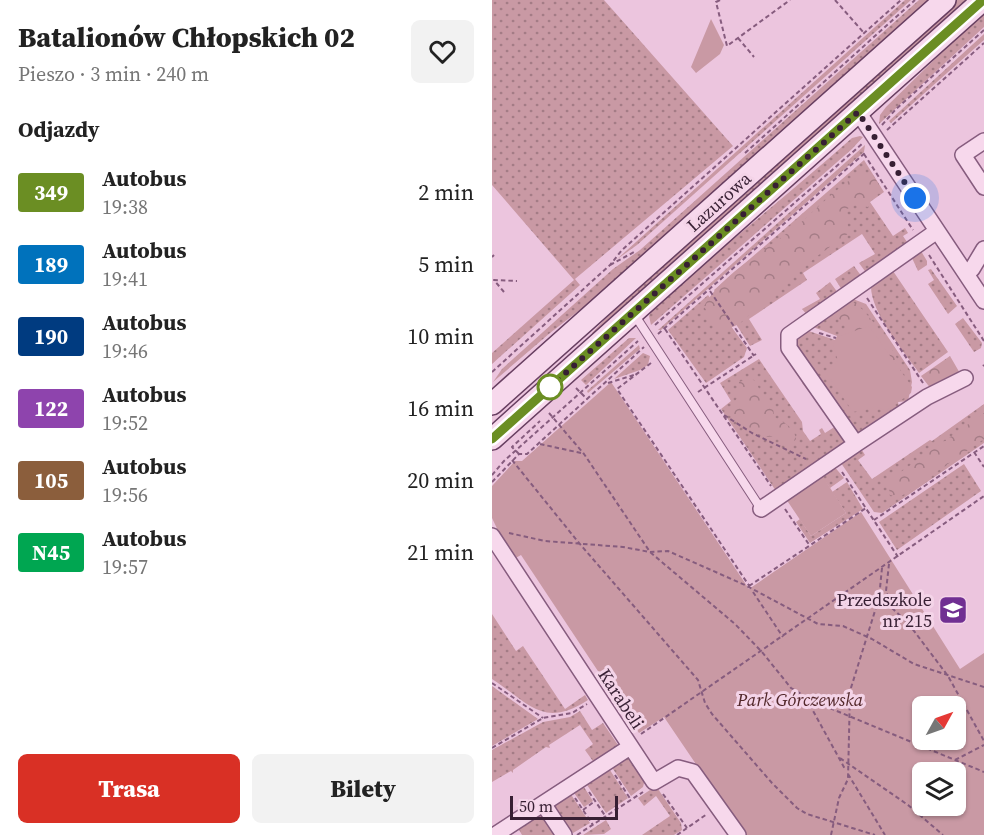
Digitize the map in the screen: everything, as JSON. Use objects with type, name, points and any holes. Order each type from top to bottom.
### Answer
[{"type":"main road","name":"Lazurowa","points":[[492,405],[945,0]]},
{"type":"main road","name":"Lazurowa","points":[[494,446],[633,313],[983,0]]},
{"type":"street","points":[[858,112],[984,301]]},
{"type":"street","points":[[984,141],[963,155],[984,187]]},
{"type":"street","points":[[856,444],[787,342],[789,335],[937,231]]},
{"type":"street","points":[[966,273],[972,269],[984,249]]},
{"type":"street","points":[[761,510],[927,397],[965,378]]},
{"type":"street","name":"Karabeli","points":[[496,533],[597,698],[654,782]]},
{"type":"street","points":[[495,835],[607,763],[629,745]]},
{"type":"street","points":[[654,782],[678,768],[686,769],[699,777],[738,835]]},
{"type":"street","points":[[544,805],[564,835]]},
{"type":"lane","points":[[633,313],[687,400],[761,510]]},
{"type":"path","points":[[720,0],[715,1],[727,46],[790,0]]},
{"type":"path","points":[[835,0],[864,33]]},
{"type":"path","points":[[492,372],[610,265],[622,250],[901,0]]},
{"type":"path","points":[[739,158],[915,0]]},
{"type":"path","points":[[879,129],[896,109],[984,30]]},
{"type":"path","points":[[738,38],[754,57]]},
{"type":"path","points":[[885,134],[984,43]]},
{"type":"path","points":[[652,329],[867,139]]},
{"type":"path","points":[[656,336],[710,291],[872,146]]},
{"type":"path","points":[[610,265],[636,250]]},
{"type":"path","points":[[869,278],[866,287],[871,307],[924,385],[927,397]]},
{"type":"path","points":[[492,280],[517,281]]},
{"type":"path","points":[[492,280],[504,292]]},
{"type":"path","points":[[687,400],[755,355],[710,291]]},
{"type":"path","points":[[665,329],[810,546]]},
{"type":"path","points":[[492,475],[504,461],[640,339],[649,352]]},
{"type":"path","points":[[492,482],[512,460],[519,454],[527,454],[641,352],[645,345]]},
{"type":"path","points":[[651,356],[651,363],[617,389],[783,637]]},
{"type":"path","points":[[606,383],[638,373]]},
{"type":"path","points":[[568,393],[575,386],[587,399]]},
{"type":"path","points":[[519,454],[512,447],[539,423],[547,411],[584,454],[650,552],[666,568],[692,586],[762,652],[781,678],[806,698],[984,772]]},
{"type":"path","points":[[721,413],[752,433],[805,459],[832,461],[898,557]]},
{"type":"path","points":[[539,443],[568,448],[584,454]]},
{"type":"path","points":[[494,446],[504,461]]},
{"type":"path","points":[[874,520],[984,446]]},
{"type":"path","points":[[974,452],[984,467]]},
{"type":"path","points":[[512,460],[579,543],[698,680],[705,703],[712,714],[771,783],[797,808],[832,823],[875,835]]},
{"type":"path","points":[[629,745],[984,496]]},
{"type":"path","points":[[749,586],[866,508]]},
{"type":"path","points":[[496,533],[650,552],[668,551],[809,619],[826,626],[843,626],[914,664],[984,687]]},
{"type":"path","points":[[889,563],[886,591],[892,608],[908,623],[948,676],[984,743],[955,760]]},
{"type":"path","points":[[831,835],[832,823],[848,779],[846,771],[848,716],[853,681],[869,638],[879,598],[882,568]]},
{"type":"path","points":[[492,683],[543,718]]},
{"type":"path","points":[[492,748],[543,718],[572,713],[597,698]]},
{"type":"path","points":[[806,698],[846,771],[885,835]]},
{"type":"path","points":[[838,757],[908,805],[942,835]]},
{"type":"path","points":[[607,763],[631,800]]},
{"type":"path","points":[[577,835],[654,782],[687,828]]},
{"type":"path","points":[[575,784],[596,801],[606,817]]},
{"type":"path","points":[[575,784],[583,810],[593,825]]},
{"type":"path","points":[[583,810],[596,801]]},
{"type":"path","points":[[677,835],[718,806]]},
{"type":"green space","points":[[492,0],[604,0],[733,146],[575,279],[580,285],[492,364],[492,353],[574,280],[492,185]]},
{"type":"green space","points":[[905,0],[911,0],[637,245],[616,260]]},
{"type":"green space","points":[[919,0],[930,0],[594,299],[493,382],[502,369],[613,269],[640,250]]},
{"type":"green space","points":[[957,0],[970,0],[594,336],[592,333],[632,291]]},
{"type":"green space","points":[[984,11],[984,27],[879,124],[880,115],[886,107]]},
{"type":"green space","points":[[711,19],[724,45],[720,54],[696,73],[691,67]]},
{"type":"green space","points":[[984,34],[984,40],[891,123],[889,121]]},
{"type":"green space","points":[[863,137],[852,149],[651,325],[649,316],[653,308],[852,138]]},
{"type":"green space","points":[[865,145],[864,152],[661,330],[658,330]]},
{"type":"green space","points":[[864,160],[884,192],[870,202],[893,236],[905,228],[908,233],[903,236],[909,245],[867,274],[859,263],[875,254],[862,234],[803,273],[807,280],[749,319],[762,340],[750,346],[714,290]]},
{"type":"green space","points":[[862,172],[873,175],[881,188],[872,197],[868,207],[855,205],[845,210],[849,233],[816,257],[739,324],[724,331],[711,320],[704,306],[723,282],[798,225],[837,190]]},
{"type":"green space","points":[[921,251],[927,265],[918,271],[912,258],[893,271],[948,352],[919,373],[882,319],[872,296],[871,285]]},
{"type":"green space","points":[[854,266],[862,277],[842,290],[835,279]]},
{"type":"green space","points":[[931,269],[957,306],[948,314],[928,284],[934,280],[928,270]]},
{"type":"green space","points":[[830,282],[838,293],[808,316],[802,309],[820,299],[816,293]]},
{"type":"green space","points":[[708,295],[747,348],[744,357],[706,383],[668,330]]},
{"type":"green space","points":[[853,299],[866,304],[910,370],[912,382],[908,401],[898,402],[899,407],[861,436],[853,435],[792,344],[800,328],[835,340],[837,336],[805,324]]},
{"type":"green space","points":[[854,303],[882,334],[896,356],[901,371],[841,342],[844,333],[850,328],[833,314],[841,306]]},
{"type":"green space","points":[[963,318],[982,343],[981,348],[974,352],[955,324]]},
{"type":"green space","points":[[869,326],[912,387],[911,393],[886,411],[878,407],[853,412],[825,371],[838,361],[833,345],[837,337]]},
{"type":"green space","points":[[629,338],[636,338],[586,385],[581,380]]},
{"type":"green space","points":[[639,345],[640,349],[588,393],[587,391]]},
{"type":"green space","points":[[643,353],[650,356],[648,365],[614,379]]},
{"type":"green space","points":[[950,356],[961,375],[931,389],[921,376]]},
{"type":"green space","points":[[759,359],[802,422],[803,431],[810,441],[821,434],[819,430],[822,428],[825,433],[836,426],[802,383],[808,379],[848,441],[778,494],[721,409],[731,401],[720,383]]},
{"type":"green space","points":[[751,378],[756,382],[763,398],[773,405],[774,417],[788,425],[793,431],[796,439],[790,447],[781,443],[776,436],[766,437],[756,433],[734,419],[730,408],[738,397],[739,382]]},
{"type":"green space","name":"Park Górczewska","points":[[611,382],[749,589],[861,512],[960,669],[984,653],[984,835],[744,835],[664,717],[639,733],[521,555],[512,560],[492,518],[492,486],[515,461],[522,461]]},
{"type":"green space","points":[[984,404],[984,443],[882,513],[874,512],[841,463],[860,447],[865,455],[858,460],[872,479],[930,440],[932,441]]},
{"type":"green space","points":[[984,413],[984,439],[900,497],[890,495],[888,481]]},
{"type":"green space","points":[[964,464],[981,491],[897,550],[879,522]]},
{"type":"green space","points":[[833,465],[844,478],[830,488],[820,474]]},
{"type":"green space","points":[[822,475],[846,513],[811,536],[786,499]]},
{"type":"green space","points":[[847,482],[863,509],[810,543],[796,522],[800,519],[811,536],[846,513],[832,492]]},
{"type":"green space","points":[[492,614],[516,651],[523,646],[565,709],[585,695],[588,700],[573,708],[548,713],[527,704],[492,679]]},
{"type":"green space","points":[[492,686],[538,719],[492,746]]},
{"type":"green space","points":[[580,711],[592,730],[603,723],[618,745],[613,752],[595,764],[585,750],[593,744],[580,725],[549,745],[550,748],[546,747],[513,770],[513,773],[511,771],[492,782],[492,750],[543,722],[570,717]]},
{"type":"green space","points":[[627,758],[632,759],[645,779],[643,787],[631,796],[611,766]]},
{"type":"green space","points":[[608,767],[628,798],[606,813],[585,782]]},
{"type":"green space","points":[[582,784],[593,801],[584,807],[572,790]]},
{"type":"green space","points":[[656,786],[681,823],[682,830],[674,835],[642,835],[670,816],[656,796],[644,806],[638,798]]},
{"type":"green space","points":[[570,793],[590,823],[573,833],[554,807]]},
{"type":"green space","points":[[542,814],[560,835],[522,835],[518,828]]},
{"type":"green space","points":[[606,820],[611,829],[604,834],[583,835]]},
{"type":"bus line","name":"349","points":[[492,439],[983,0]]},
{"type":"place","name":"Przedszkole nr 215","points":[[953,610]]},
{"type":"route","points":[[550,387],[858,112],[915,198]]}]
